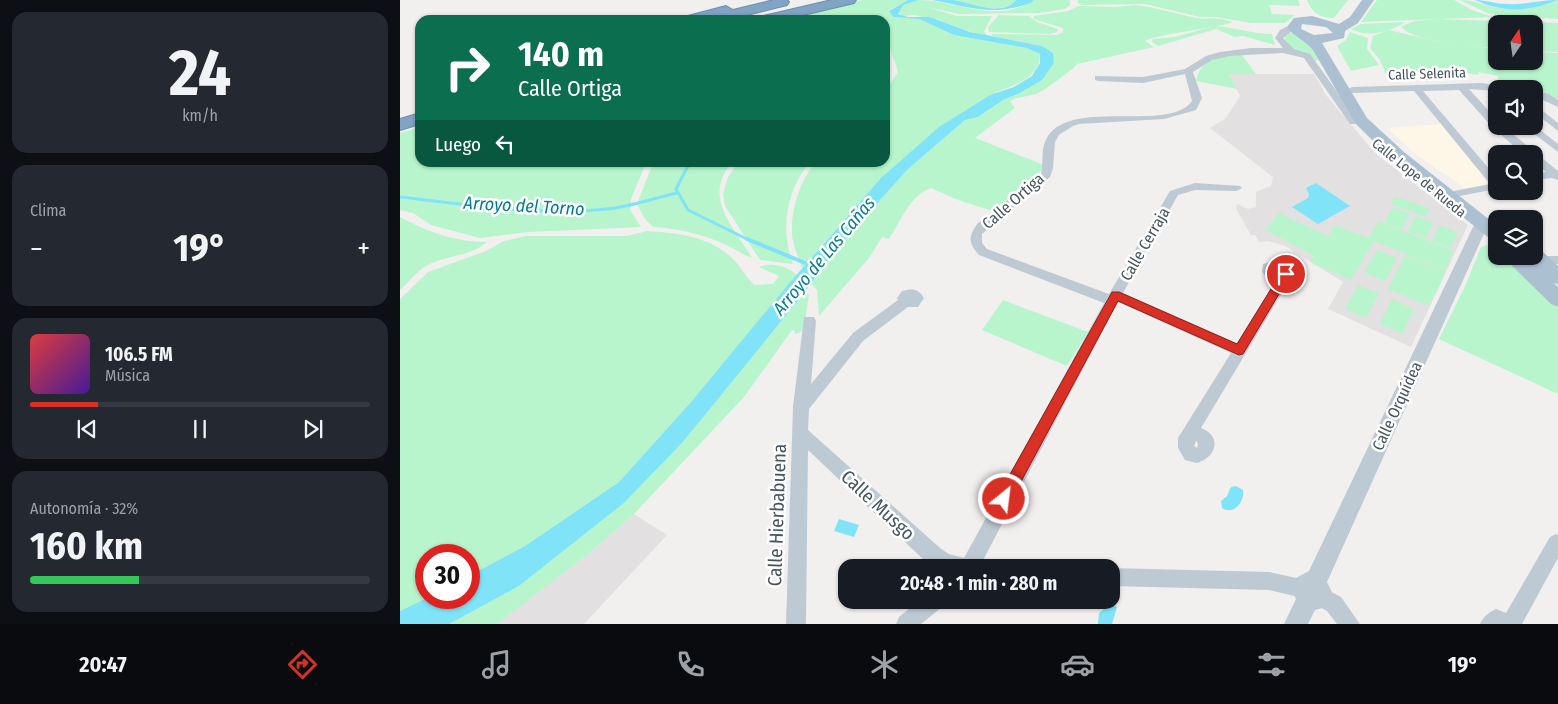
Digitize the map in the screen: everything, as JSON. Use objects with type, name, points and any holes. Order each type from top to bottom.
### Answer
[{"type":"highway","points":[[708,15],[766,0]]},
{"type":"highway","points":[[730,15],[789,0]]},
{"type":"highway","points":[[763,15],[824,0]]},
{"type":"highway","points":[[785,15],[849,0]]},
{"type":"highway","points":[[400,113],[415,108]]},
{"type":"highway","points":[[400,125],[415,120]]},
{"type":"main road","points":[[1357,0],[1342,18],[1326,22],[1304,20],[1298,21],[1293,26],[1298,32],[1309,37],[1336,34],[1354,20],[1368,0]]},
{"type":"main road","points":[[1326,22],[1336,34]]},
{"type":"main road","name":"Calle Lope de Rueda","points":[[1336,34],[1328,44],[1329,49],[1372,121],[1390,140],[1458,194],[1486,223]]},
{"type":"main road","name":"Calle Lope de Rueda","points":[[1309,37],[1318,48],[1361,122],[1398,156],[1486,223]]},
{"type":"main road","name":"Calle Lope de Rueda","points":[[1354,122],[1389,156],[1486,223]]},
{"type":"main road","points":[[1543,263],[1558,277]]},
{"type":"main road","points":[[1522,265],[1558,299]]},
{"type":"main road","points":[[1542,265],[1558,291]]},
{"type":"street","points":[[1291,51],[1279,38],[1283,32],[1293,26]]},
{"type":"street","points":[[1098,78],[1143,80],[1188,71],[1212,57],[1229,54],[1291,51]]},
{"type":"street","name":"Calle Lope de Rueda","points":[[1291,51],[1307,56],[1354,122]]},
{"type":"street","name":"Calle Ortiga","points":[[1188,71],[1198,100],[1194,108],[1171,117],[1087,120],[1064,126],[1058,130],[1047,148],[1050,166],[1046,175],[982,226],[976,234],[976,244],[983,252],[1114,298],[1239,350]]},
{"type":"street","points":[[1461,86],[1488,116]]},
{"type":"street","name":"Calle Selenita","points":[[1352,90],[1461,86],[1488,88]]},
{"type":"street","points":[[1417,88],[1488,175]]},
{"type":"street","points":[[1543,95],[1557,105]]},
{"type":"street","points":[[1543,115],[1558,128]]},
{"type":"street","points":[[1508,135],[1519,145]]},
{"type":"street","points":[[1540,135],[1558,149]]},
{"type":"street","points":[[1543,164],[1557,175]]},
{"type":"street","points":[[1543,176],[1557,175]]},
{"type":"street","name":"Calle Cerraja","points":[[971,559],[1114,298],[1174,194],[1178,190],[1189,187],[1236,188]]},
{"type":"street","points":[[1458,194],[1488,187]]},
{"type":"street","name":"Calle Orquídea","points":[[1296,624],[1486,223]]},
{"type":"street","points":[[1186,438],[1285,276]]},
{"type":"street","points":[[802,407],[858,337],[906,302]]},
{"type":"street","name":"Calle Hierbabuena","points":[[796,624],[802,407],[809,321]]},
{"type":"street","name":"Calle Musgo","points":[[801,433],[940,559]]},
{"type":"street","points":[[1490,624],[1496,619],[1510,624],[1557,543]]},
{"type":"street","points":[[1120,577],[1269,581],[1312,592],[1334,604],[1350,624]]},
{"type":"street","points":[[906,624],[924,609]]},
{"type":"shaded area","points":[[1229,74],[1314,74],[1326,95],[1376,154],[1468,225],[1411,347],[1328,309],[1343,282],[1285,246],[1268,241],[1259,242],[1255,235],[1251,235],[1236,209],[1237,204],[1248,209],[1256,207],[1256,192],[1271,186],[1273,177],[1210,128],[1226,118],[1240,96]]},
{"type":"shaded area","points":[[1442,124],[1483,174],[1480,175],[1488,182],[1488,185],[1466,189],[1414,153],[1387,128]]},
{"type":"shaded area","points":[[634,514],[667,535],[584,624],[496,624],[587,555]]},
{"type":"green space","points":[[862,0],[908,0],[889,10],[893,17],[919,19],[954,35],[1027,48],[1040,54],[1038,63],[1029,77],[983,99],[942,126],[920,144],[879,183],[802,268],[793,242],[792,224],[795,205],[805,178],[812,167],[890,167],[890,84],[898,72],[890,48],[890,15],[800,15]]},
{"type":"green space","points":[[919,0],[991,11],[1005,11],[1031,3],[1034,0],[1070,0],[1070,5],[1065,9],[1040,13],[959,14],[927,7],[957,16],[992,16],[984,32],[989,37],[915,15],[903,16],[898,13],[903,5]]},
{"type":"green space","points":[[952,0],[1016,0],[1003,8],[985,8]]},
{"type":"green space","points":[[1078,0],[1298,0],[1300,6],[1269,5],[1272,14],[1295,15],[1285,23],[1251,23],[1216,17],[1200,17],[1145,4],[1082,5],[1078,3]]},
{"type":"green space","points":[[1307,0],[1348,0],[1334,18],[1317,14]]},
{"type":"green space","points":[[1377,0],[1454,0],[1472,10],[1488,15],[1488,17],[1361,22]]},
{"type":"green space","points":[[1460,0],[1499,8],[1522,9],[1537,7],[1558,0],[1558,19],[1543,18],[1543,15],[1489,14]]},
{"type":"green space","points":[[1135,5],[1197,18],[1228,20],[1232,22],[1152,38],[1145,41],[1154,47],[1077,64],[1039,93],[1010,101],[1015,108],[975,138],[1044,165],[1040,172],[993,211],[958,200],[931,188],[924,191],[912,202],[889,239],[882,237],[869,258],[819,316],[817,290],[811,283],[837,248],[907,170],[965,120],[978,117],[1003,100],[1020,93],[1041,80],[1054,63],[1042,46],[992,36],[992,34],[1057,35],[1063,32],[1063,28],[1034,19],[1034,16],[1068,11],[1079,6],[1115,7]]},
{"type":"green space","points":[[999,15],[1029,16],[1037,22],[1058,29],[1057,32],[1050,34],[989,32],[988,27]]},
{"type":"green space","points":[[1438,19],[1488,21],[1488,47],[1460,45],[1419,37],[1401,27],[1414,21]]},
{"type":"green space","points":[[1405,22],[1393,29],[1379,33],[1357,32],[1351,29],[1361,24]]},
{"type":"green space","points":[[1543,22],[1558,23],[1558,52],[1543,51]]},
{"type":"green space","points":[[1214,26],[1272,34],[1275,45],[1243,36],[1235,37],[1216,29],[1158,46],[1152,42],[1153,39],[1175,37]]},
{"type":"green space","points":[[1389,30],[1435,41],[1488,48],[1488,70],[1543,70],[1543,52],[1558,53],[1558,100],[1543,92],[1543,80],[1498,80],[1498,76],[1478,72],[1478,75],[1456,72],[1386,75],[1380,60],[1370,48],[1373,36]]},
{"type":"green space","points":[[1288,31],[1311,46],[1320,59],[1315,61],[1291,48],[1285,41]]},
{"type":"green space","points":[[1350,32],[1368,38],[1367,49],[1379,65],[1351,71],[1337,46],[1346,40]]},
{"type":"green space","points":[[1242,55],[1256,74],[1229,74],[1237,89],[1196,81],[1202,67],[1207,63],[1220,58]]},
{"type":"green space","points":[[415,128],[415,167],[644,167],[631,199],[630,210],[641,227],[529,232],[480,238],[431,225],[413,213],[400,210],[400,133]]},
{"type":"green space","points":[[651,167],[729,167],[723,176],[720,200],[730,223],[752,258],[698,234],[653,227],[645,219],[637,204]]},
{"type":"green space","points":[[735,167],[806,167],[790,198],[786,224],[789,251],[793,264],[760,260],[725,206],[723,194],[728,177]]},
{"type":"green space","points":[[1395,196],[1430,209],[1426,217],[1391,204]]},
{"type":"green space","points":[[1393,207],[1410,214],[1402,229],[1384,222]]},
{"type":"green space","points":[[1279,213],[1328,236],[1335,225],[1368,238],[1379,221],[1454,251],[1445,270],[1374,241],[1351,280],[1310,262],[1314,256],[1266,230]]},
{"type":"green space","points":[[1416,216],[1434,223],[1426,238],[1407,231]]},
{"type":"green space","points":[[400,217],[442,235],[475,242],[487,242],[473,251],[433,262],[415,274],[400,290]]},
{"type":"green space","points":[[1440,225],[1458,232],[1451,248],[1432,241]]},
{"type":"green space","points":[[647,231],[670,233],[703,240],[732,258],[755,285],[773,284],[779,276],[759,267],[779,266],[789,269],[797,275],[691,402],[619,482],[525,546],[480,570],[480,544],[415,544],[415,604],[400,611],[400,299],[428,272],[486,251],[504,241],[526,236],[627,236]]},
{"type":"green space","points":[[1488,246],[1488,265],[1513,265],[1558,308],[1558,394],[1439,339],[1466,284],[1481,247]]},
{"type":"green space","points":[[1377,250],[1397,258],[1385,281],[1364,272]]},
{"type":"green space","points":[[1405,255],[1446,271],[1429,306],[1388,289]]},
{"type":"green space","points":[[1358,285],[1379,293],[1366,318],[1345,309]]},
{"type":"green space","points":[[805,292],[809,295],[805,321],[801,332],[795,334],[795,331],[792,330],[744,397],[634,514],[587,555],[500,622],[496,624],[449,624],[480,609],[480,607],[519,586],[624,503],[682,443]]},
{"type":"green space","points":[[1392,299],[1414,309],[1403,334],[1380,324]]},
{"type":"green space","points":[[1003,300],[1088,332],[1067,366],[982,330]]},
{"type":"water","name":"Arroyo de Las Cañas","points":[[908,0],[919,0],[903,5],[898,14],[908,17],[929,17],[970,32],[1042,46],[1053,53],[1054,63],[1042,80],[1020,93],[1003,100],[978,117],[965,120],[907,170],[837,248],[801,297],[682,443],[624,503],[519,586],[480,607],[480,570],[525,546],[619,482],[691,402],[792,280],[881,178],[939,127],[990,95],[1014,87],[1032,76],[1040,63],[1040,54],[1027,48],[954,35],[919,19],[893,17],[889,11]]},
{"type":"water","points":[[932,0],[952,0],[986,8],[1003,8],[1016,0],[1034,0],[1031,3],[1016,7],[992,10],[970,8]]},
{"type":"water","points":[[1475,0],[1513,4],[1558,0],[1526,9],[1506,9]]},
{"type":"water","points":[[1316,183],[1350,206],[1318,224],[1292,207],[1308,198],[1309,194],[1306,188]]},
{"type":"water","points":[[1236,486],[1243,490],[1240,503],[1231,510],[1222,508],[1221,501],[1227,496],[1231,487]]},
{"type":"water","points":[[839,519],[859,525],[854,537],[834,531]]},
{"type":"water","points":[[415,604],[415,609],[477,609],[449,624],[400,624],[400,611]]},
{"type":"water","points":[[1104,609],[1116,609],[1112,624],[1098,624],[1099,613]]},
{"type":"waterway","points":[[687,167],[676,189],[688,210],[749,240]]},
{"type":"waterway","name":"Arroyo del Torno","points":[[400,197],[503,209],[580,211],[615,208],[677,193]]},
{"type":"waterway","name":"Arroyo de Las Cañas","points":[[747,239],[810,265]]},
{"type":"route","points":[[1004,499],[1116,295],[1239,350],[1286,274]]}]
